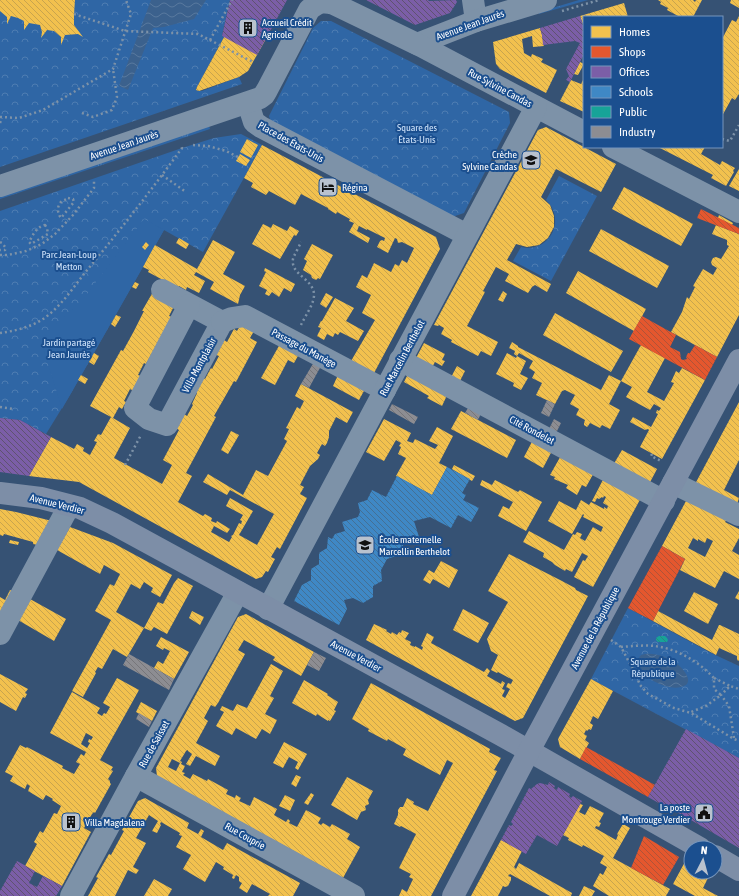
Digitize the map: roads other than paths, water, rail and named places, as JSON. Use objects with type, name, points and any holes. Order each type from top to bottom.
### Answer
[{"type":"main road","name":"Avenue de la République","points":[[453,896],[529,751],[739,360]]},
{"type":"main road","name":"Avenue Verdier","points":[[0,492],[41,498],[80,508],[112,523],[529,751],[686,840]]},
{"type":"main road","points":[[723,861],[739,870]]},
{"type":"street","points":[[473,0],[476,21]]},
{"type":"street","name":"Avenue Jean Jaurès","points":[[417,44],[476,21],[546,0]]},
{"type":"street","points":[[248,103],[264,95],[310,10],[320,3],[327,2],[334,4],[417,44]]},
{"type":"street","name":"Rue Sylvine Candas","points":[[417,44],[583,131]]},
{"type":"street","name":"Avenue Jean Jaurès","points":[[0,186],[248,103]]},
{"type":"street","name":"Place des États-Unis","points":[[248,103],[254,122],[261,127],[467,235]]},
{"type":"street","name":"Rue Marcelin Berthelot","points":[[268,609],[536,107]]},
{"type":"street","points":[[615,148],[739,212]]},
{"type":"street","points":[[162,290],[222,322]]},
{"type":"street","name":"Villa Montplaisir","points":[[189,304],[135,408],[150,419],[167,425],[222,322]]},
{"type":"street","name":"Passage du Manège","points":[[222,322],[232,318],[245,316],[385,390]]},
{"type":"street","name":"Cité Rondelet","points":[[400,360],[668,492],[739,515]]},
{"type":"street","points":[[0,634],[69,506]]},
{"type":"street","name":"Rue de Saisset","points":[[71,896],[238,592]]},
{"type":"street","name":"Rue Couprie","points":[[136,776],[354,896]]},
{"type":"water","points":[[151,0],[206,0],[194,19],[164,27],[153,28],[128,90],[119,86]]},
{"type":"water","points":[[641,655],[662,656],[677,664],[683,669],[687,676],[688,683],[681,687],[675,688],[668,687],[654,681],[642,671],[639,665],[638,659]]},
{"type":"place","name":"Accueil Crédit Agricole","points":[[248,28]]},
{"type":"place","name":"Crèche Sylvine Candas","points":[[531,160]]},
{"type":"place","name":"Régina","points":[[328,187]]},
{"type":"place","name":"École maternelle Marcellin Berthelot","points":[[365,545]]},
{"type":"place","name":"La poste Montrouge Verdier","points":[[704,813]]},
{"type":"place","name":"Villa Magdalena","points":[[71,822]]},
{"type":"park label","name":"Square des États-Unis","points":[[417,132]]},
{"type":"park label","name":"Parc Jean-Loup Metton","points":[[69,260]]},
{"type":"park label","name":"Jardin partagé Jean Jaurès","points":[[69,348]]},
{"type":"park label","name":"Square de la République","points":[[653,666]]}]
